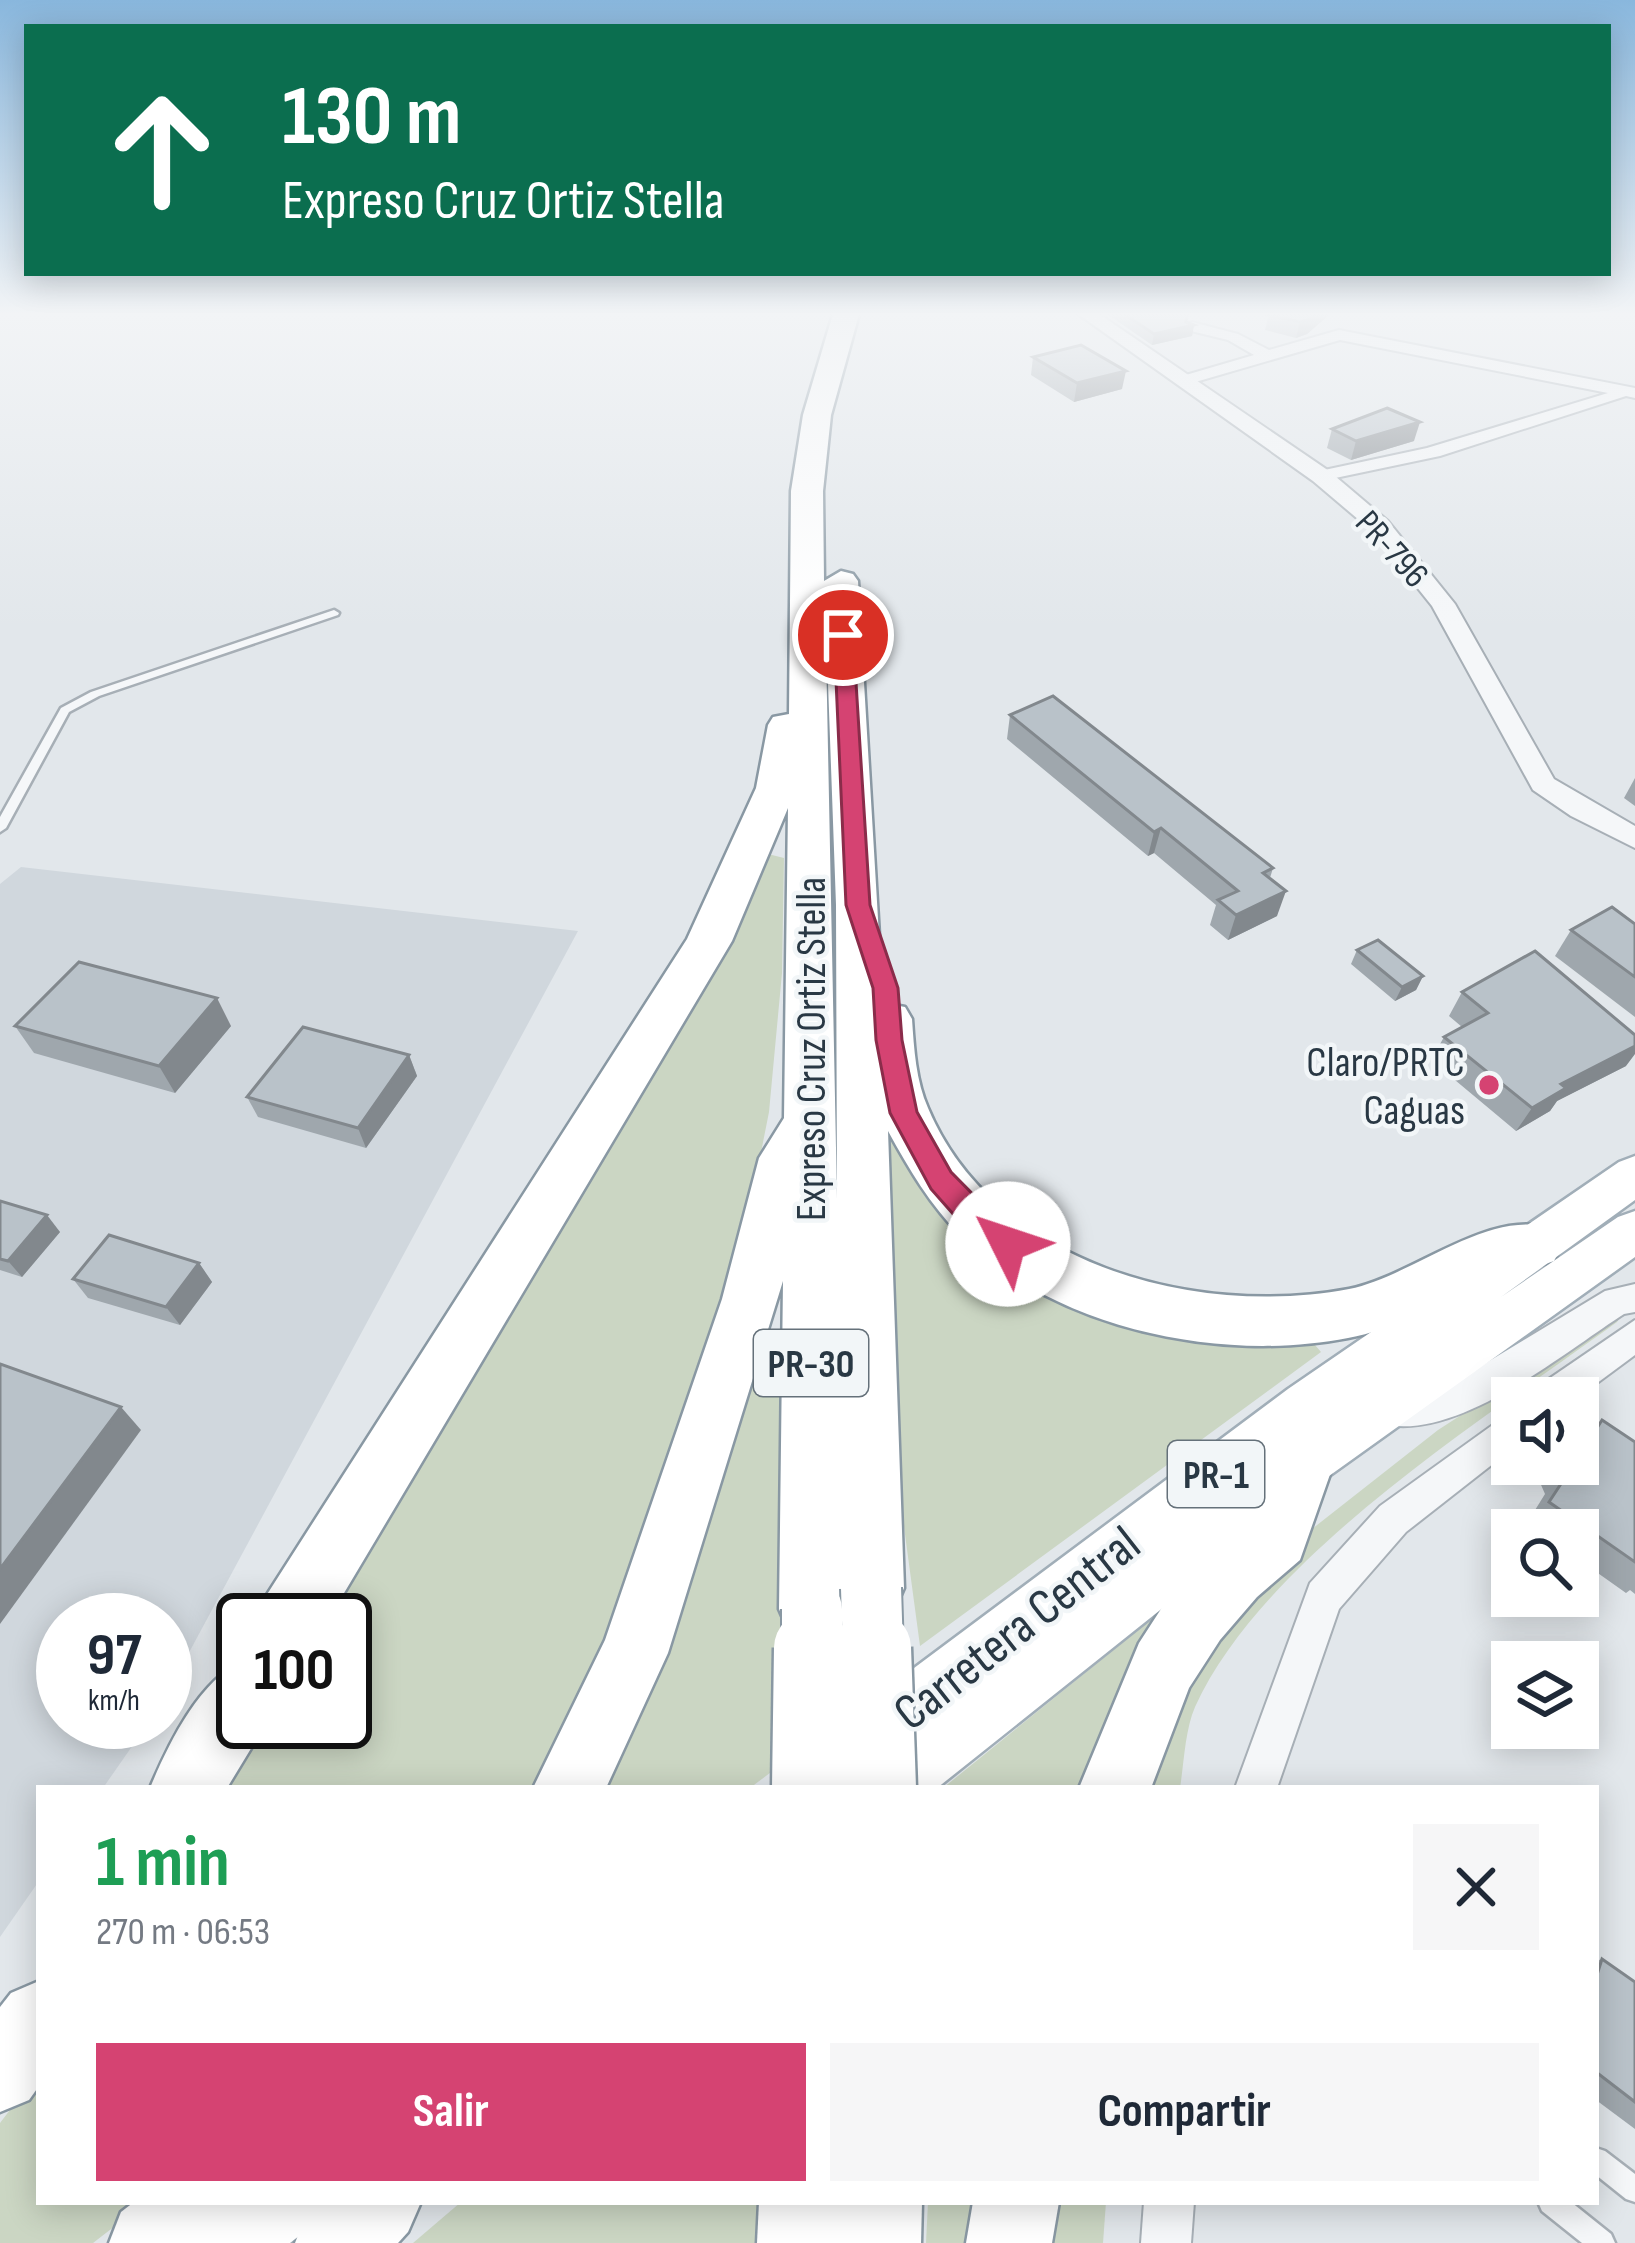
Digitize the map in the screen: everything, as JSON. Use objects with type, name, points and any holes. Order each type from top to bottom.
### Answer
[{"type":"highway","name":"Expreso Cruz Ortiz Stella","points":[[817,419],[807,491],[810,1118],[842,1598],[881,1785]]},
{"type":"highway","name":"Expreso Cruz Ortiz Stella","points":[[810,1785],[842,1598],[858,905],[840,515],[848,419]]},
{"type":"highway","points":[[307,1593],[709,941],[776,788],[808,643]]},
{"type":"highway","points":[[858,905],[885,988],[889,1040],[904,1113],[922,1149],[972,1216],[1050,1269],[1115,1297],[1180,1315],[1240,1321],[1305,1319],[1350,1314],[1389,1302],[1470,1262],[1535,1245]]},
{"type":"highway","points":[[569,1785],[634,1653],[751,1299],[785,1158],[810,1118]]},
{"type":"highway","points":[[1116,1785],[1163,1667],[1196,1616],[1276,1538],[1303,1462]]},
{"type":"highway","points":[[188,1785],[216,1740]]},
{"type":"highway","points":[[0,2071],[36,2025]]},
{"type":"highway","points":[[152,2243],[196,2205]]},
{"type":"highway","points":[[338,2243],[375,2205]]},
{"type":"highway","points":[[800,2243],[802,2205]]},
{"type":"highway","points":[[878,2243],[879,2205]]},
{"type":"highway","points":[[1009,2243],[1015,2205]]},
{"type":"main road","name":"Carretera Central","points":[[813,1785],[1069,1584],[1635,1174]]},
{"type":"main road","name":"Carretera Central","points":[[886,1785],[1303,1462],[1635,1231]]},
{"type":"main road","points":[[229,2243],[277,2205]]},
{"type":"street","name":"PR-796","points":[[1240,419],[1321,476],[1380,526],[1443,604],[1544,784],[1635,838]]},
{"type":"street","points":[[1321,476],[1378,470],[1526,419]]},
{"type":"street","points":[[1374,1411],[1448,1405],[1617,1301],[1635,1298]]},
{"type":"street","points":[[1578,1377],[1635,1335]]},
{"type":"street","points":[[1257,1785],[1324,1597],[1393,1519],[1491,1443]]},
{"type":"street","points":[[1166,2243],[1169,2205]]},
{"type":"lane","points":[[0,828],[64,710],[95,694],[334,613]]},
{"type":"lane","points":[[1599,2162],[1635,2190]]},
{"type":"lane","points":[[1555,2205],[1602,2243]]},
{"type":"shaded area","points":[[21,867],[578,931],[221,1593],[216,1593],[216,1602],[192,1647],[192,1593],[36,1593],[36,1749],[130,1749],[105,1785],[36,1785],[36,1885],[0,1937],[0,884]]},
{"type":"green space","points":[[768,854],[784,858],[782,973],[769,1112],[745,1233],[614,1641],[539,1785],[221,1785],[243,1749],[372,1749],[372,1593],[337,1593]]},
{"type":"green space","points":[[886,1122],[955,1225],[1309,1338],[1321,1352],[920,1646],[902,1512]]},
{"type":"green space","points":[[1618,1314],[1617,1322],[1540,1377],[1520,1377]]},
{"type":"green space","points":[[755,1331],[782,1335],[786,1744],[779,1766],[754,1785],[588,1785]]},
{"type":"green space","points":[[1491,1396],[1491,1413],[1324,1544],[1271,1597],[1227,1651],[1195,1707],[1180,1785],[1135,1785],[1169,1696],[1284,1551],[1438,1430]]},
{"type":"green space","points":[[1164,1609],[1085,1785],[947,1785]]},
{"type":"green space","points":[[36,2076],[36,2205],[142,2205],[93,2243],[0,2243],[0,2123]]},
{"type":"green space","points":[[457,2205],[775,2205],[773,2243],[413,2243]]},
{"type":"green space","points":[[928,2205],[981,2205],[975,2243],[926,2243]]},
{"type":"green space","points":[[1038,2205],[1106,2205],[1103,2243],[1032,2243]]},
{"type":"building","points":[[1359,419],[1420,422],[1356,441],[1332,429]]},
{"type":"building","points":[[1053,696],[1273,868],[1263,873],[1286,891],[1236,915],[1218,900],[1238,891],[1161,828],[1154,832],[1010,715]]},
{"type":"building","points":[[1612,907],[1635,924],[1635,977],[1571,930]]},
{"type":"building","points":[[1378,940],[1423,976],[1402,987],[1357,950]]},
{"type":"building","points":[[1535,951],[1635,1035],[1635,1046],[1561,1084],[1566,1088],[1532,1108],[1444,1037],[1488,1013],[1462,992]]},
{"type":"building","points":[[79,962],[217,998],[159,1066],[15,1026]]},
{"type":"building","points":[[303,1027],[409,1055],[358,1128],[247,1097]]},
{"type":"building","points":[[0,1201],[47,1215],[8,1261],[0,1259]]},
{"type":"building","points":[[109,1235],[199,1263],[166,1307],[73,1279]]},
{"type":"building","points":[[0,1364],[121,1407],[0,1569]]},
{"type":"building","points":[[1602,1420],[1635,1442],[1635,1562],[1599,1537],[1599,1509],[1559,1509],[1549,1502],[1560,1485],[1599,1485]]},
{"type":"building","points":[[1602,1959],[1635,1982],[1635,2102],[1599,2074]]},
{"type":"place","name":"Claro/PRTC Caguas","points":[[1489,1085]]},
{"type":"route","points":[[843,635],[858,905],[885,988],[889,1040],[904,1113],[941,1180],[972,1216],[1008,1244]]}]
